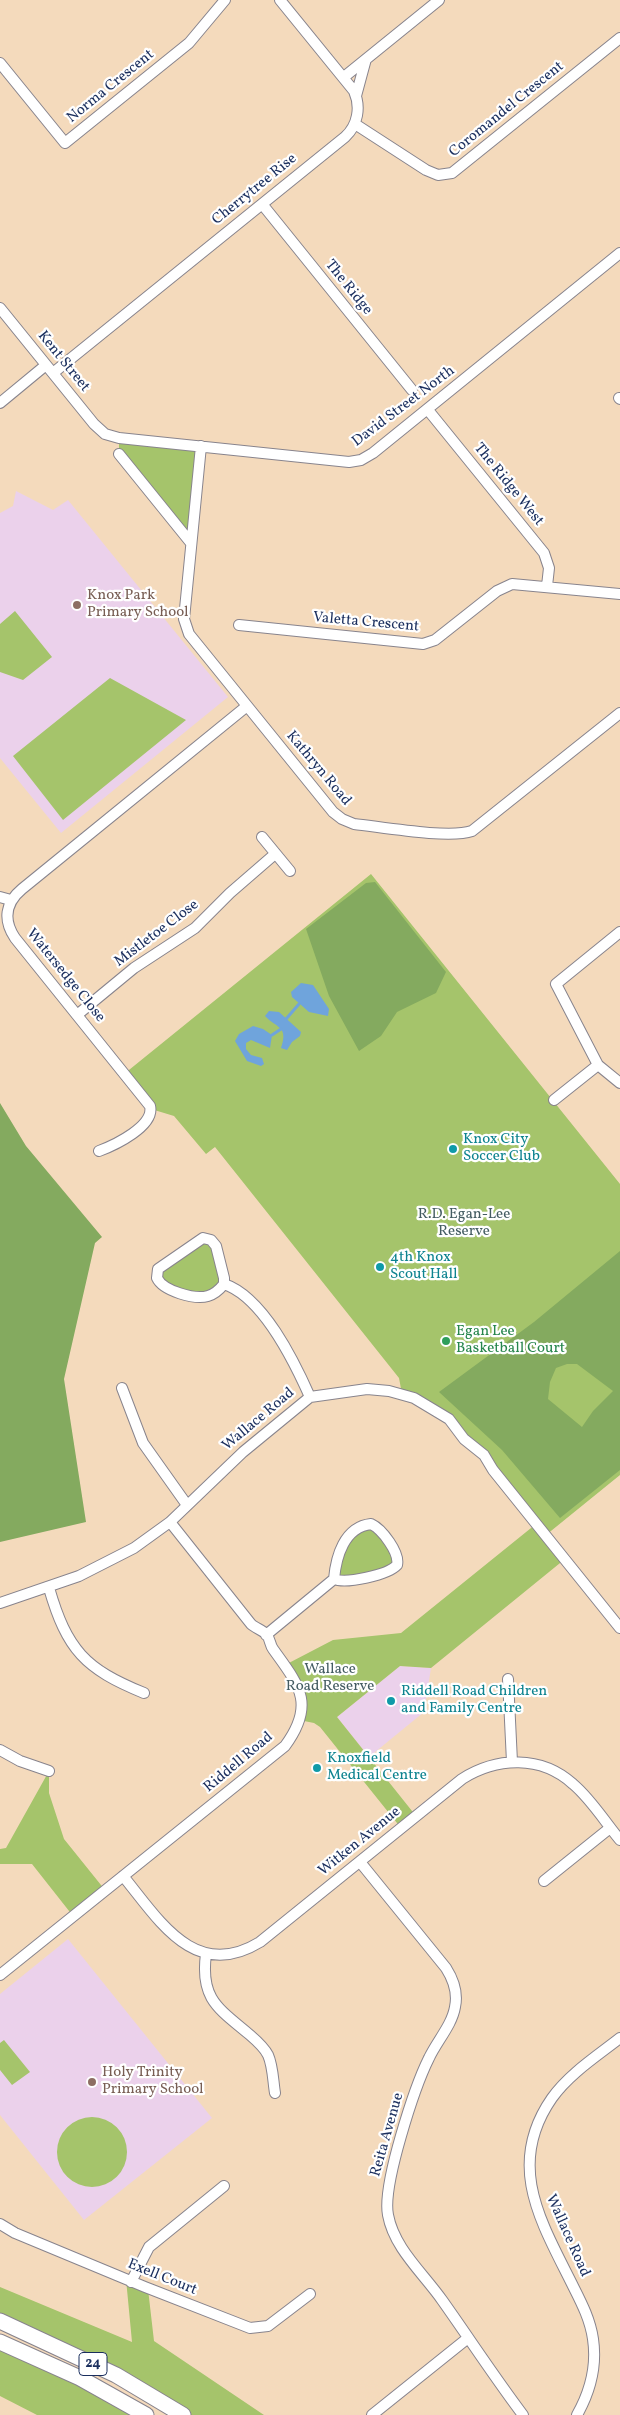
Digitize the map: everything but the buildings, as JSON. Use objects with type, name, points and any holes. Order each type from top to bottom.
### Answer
[{"type":"main road","name":"24","points":[[0,2321],[116,2375],[182,2415]]},
{"type":"main road","name":"24","points":[[0,2342],[80,2378],[146,2415]]},
{"type":"street","name":"Norma Crescent","points":[[0,63],[65,143],[189,43],[225,0]]},
{"type":"street","points":[[280,0],[344,77],[356,96]]},
{"type":"street","points":[[344,77],[438,0]]},
{"type":"street","name":"Coromandel Crescent","points":[[355,124],[426,170],[438,175],[452,173],[620,38]]},
{"type":"street","points":[[355,124],[358,111],[356,96],[366,59]]},
{"type":"street","name":"Cherrytree Rise","points":[[0,403],[50,369],[262,204],[345,137],[355,124]]},
{"type":"street","name":"The Ridge","points":[[262,204],[412,390]]},
{"type":"street","name":"David Street North","points":[[105,434],[119,438],[355,461],[373,453],[428,410],[620,253]]},
{"type":"street","name":"Kent Street","points":[[0,308],[94,424],[105,434]]},
{"type":"street","name":"The Ridge West","points":[[428,410],[544,554],[549,568],[547,586]]},
{"type":"street","name":"Kathryn Road","points":[[201,446],[184,619],[185,626],[189,634],[247,706],[333,812],[342,820],[354,824],[466,834],[478,828],[618,719]]},
{"type":"street","points":[[119,454],[191,543]]},
{"type":"street","name":"Valetta Crescent","points":[[239,625],[423,644],[440,636],[502,587],[518,584],[620,594]]},
{"type":"street","points":[[0,897],[11,900],[247,706]]},
{"type":"street","points":[[262,837],[290,871]]},
{"type":"street","name":"Mistletoe Close","points":[[78,1015],[134,968],[195,928],[230,893],[275,854]]},
{"type":"street","name":"Watersedge Close","points":[[11,900],[7,912],[10,932],[151,1109],[151,1116],[147,1121],[119,1143],[99,1151]]},
{"type":"street","points":[[620,932],[556,984],[598,1066],[620,1083]]},
{"type":"street","points":[[554,1100],[598,1066]]},
{"type":"street","points":[[207,1239],[216,1246],[224,1284],[212,1295],[197,1296],[164,1286],[158,1282],[156,1275],[163,1265],[196,1242],[207,1239]]},
{"type":"street","points":[[224,1284],[239,1290],[263,1317],[287,1351],[310,1397]]},
{"type":"street","points":[[122,1388],[143,1443],[188,1505]]},
{"type":"street","name":"Wallace Road","points":[[0,1603],[49,1588],[114,1560],[170,1522],[243,1452],[310,1397],[355,1390],[380,1389],[414,1398],[442,1414],[456,1426],[464,1439],[484,1455],[493,1470],[620,1628]]},
{"type":"street","name":"Riddell Road","points":[[0,1975],[285,1746],[294,1733],[301,1708],[299,1689],[293,1675],[272,1649],[266,1635],[251,1624],[170,1522]]},
{"type":"street","points":[[266,1635],[334,1579],[343,1542],[367,1525],[374,1526],[398,1557],[397,1565],[389,1572],[348,1581],[334,1579]]},
{"type":"street","points":[[49,1588],[63,1629],[81,1656],[106,1676],[144,1693]]},
{"type":"street","points":[[508,1679],[512,1762]]},
{"type":"street","points":[[0,1750],[20,1760],[49,1770]]},
{"type":"street","name":"Witken Avenue","points":[[123,1876],[175,1937],[190,1947],[206,1954],[236,1953],[252,1946],[462,1779],[486,1767],[512,1762],[540,1766],[565,1777],[583,1794],[620,1840]]},
{"type":"street","points":[[544,1881],[610,1828]]},
{"type":"street","name":"Reita Avenue","points":[[360,1862],[446,1968],[454,1988],[456,2002],[453,2014],[429,2058],[412,2101],[390,2179],[387,2212],[399,2244],[435,2291],[523,2415]]},
{"type":"street","points":[[206,1954],[204,1976],[209,1996],[216,2006],[264,2049],[271,2062],[275,2093]]},
{"type":"street","name":"Wallace Road","points":[[577,2415],[586,2396],[593,2373],[593,2338],[586,2313],[535,2206],[530,2172],[531,2150],[540,2121],[552,2098],[570,2078],[620,2038]]},
{"type":"street","points":[[132,2282],[149,2247],[224,2186]]},
{"type":"street","name":"Exell Court","points":[[0,2224],[15,2233],[132,2282],[254,2329],[272,2324],[310,2294]]},
{"type":"street","points":[[372,2415],[468,2338]]},
{"type":"shaded area","name":"Knox Park Primary School","points":[[16,491],[53,510],[68,500],[228,697],[61,833],[0,758],[0,513],[13,506]]},
{"type":"shaded area","points":[[400,1666],[431,1668],[424,1712],[369,1757],[337,1717]]},
{"type":"shaded area","name":"Holy Trinity Primary School","points":[[68,1939],[212,2118],[84,2220],[0,2115],[0,1994]]},
{"type":"green space","points":[[119,438],[201,446],[191,543],[119,454]]},
{"type":"green space","points":[[15,611],[52,657],[23,680],[0,672],[0,624]]},
{"type":"green space","points":[[110,678],[186,720],[63,820],[13,756]]},
{"type":"green space","name":"R.D. Egan-Lee Reserve","points":[[371,874],[620,1184],[620,1475],[546,1535],[565,1559],[431,1668],[400,1666],[337,1717],[416,1816],[401,1828],[320,1727],[314,1723],[299,1720],[301,1708],[285,1665],[333,1640],[401,1633],[536,1524],[458,1429],[402,1394],[399,1378],[215,1147],[206,1154],[174,1116],[151,1109],[124,1074]]},
{"type":"green space","points":[[375,882],[446,972],[436,993],[397,1012],[381,1036],[359,1051],[329,996],[306,929],[366,883]]},
{"type":"green space","points":[[0,1103],[26,1146],[102,1237],[95,1243],[64,1379],[86,1522],[0,1542]]},
{"type":"green space","points":[[211,1240],[224,1278],[207,1296],[164,1286],[156,1275],[163,1265]]},
{"type":"green space","points":[[620,1251],[620,1470],[560,1518],[502,1450],[439,1392],[534,1322]],"holes":[[[567,1364],[577,1364],[613,1391],[593,1411],[582,1427],[548,1399],[550,1382],[556,1368]]]},
{"type":"green space","points":[[363,1526],[379,1530],[397,1565],[349,1581],[334,1573],[341,1547]]},
{"type":"green space","points":[[49,1771],[49,1793],[64,1839],[105,1890],[73,1916],[32,1864],[0,1864],[0,1849],[6,1848]]},
{"type":"green space","points":[[4,2040],[30,2072],[12,2085],[0,2070],[0,2043]]},
{"type":"green space","points":[[99,2117],[112,2123],[121,2132],[125,2138],[127,2152],[125,2166],[117,2177],[106,2185],[85,2187],[78,2185],[67,2177],[59,2166],[57,2145],[59,2138],[67,2127],[78,2119]]},
{"type":"green space","points":[[126,2279],[148,2289],[154,2341],[264,2415],[183,2415],[0,2321],[0,2287],[132,2342]]},
{"type":"green space","points":[[0,2342],[146,2415],[37,2415],[0,2396]]},
{"type":"water","points":[[301,983],[313,985],[329,1009],[328,1016],[309,1012],[292,997],[291,992]]},
{"type":"water","points":[[269,1011],[279,1012],[301,1032],[300,1036],[292,1042],[287,1050],[281,1048],[283,1041],[282,1031],[265,1016]]},
{"type":"water","points":[[253,1026],[263,1029],[272,1035],[270,1048],[251,1040],[246,1043],[246,1049],[251,1055],[262,1058],[264,1064],[261,1066],[247,1061],[235,1041],[239,1034]]},
{"type":"waterway","points":[[286,1019],[299,1004]]},
{"type":"waterway","points":[[272,1035],[281,1029]]},
{"type":"place","name":"Knox Park Primary School","points":[[77,605]]},
{"type":"place","name":"Knox City Soccer Club","points":[[453,1149]]},
{"type":"place","name":"4th Knox Scout Hall","points":[[380,1267]]},
{"type":"place","name":"Egan Lee Basketball Court","points":[[446,1341]]},
{"type":"place","name":"Riddell Road Children and Family Centre","points":[[391,1701]]},
{"type":"place","name":"Knoxfield Medical Centre","points":[[317,1768]]},
{"type":"place","name":"Holy Trinity Primary School","points":[[92,2082]]},
{"type":"park label","name":"Wallace Road Reserve","points":[[330,1678]]}]
